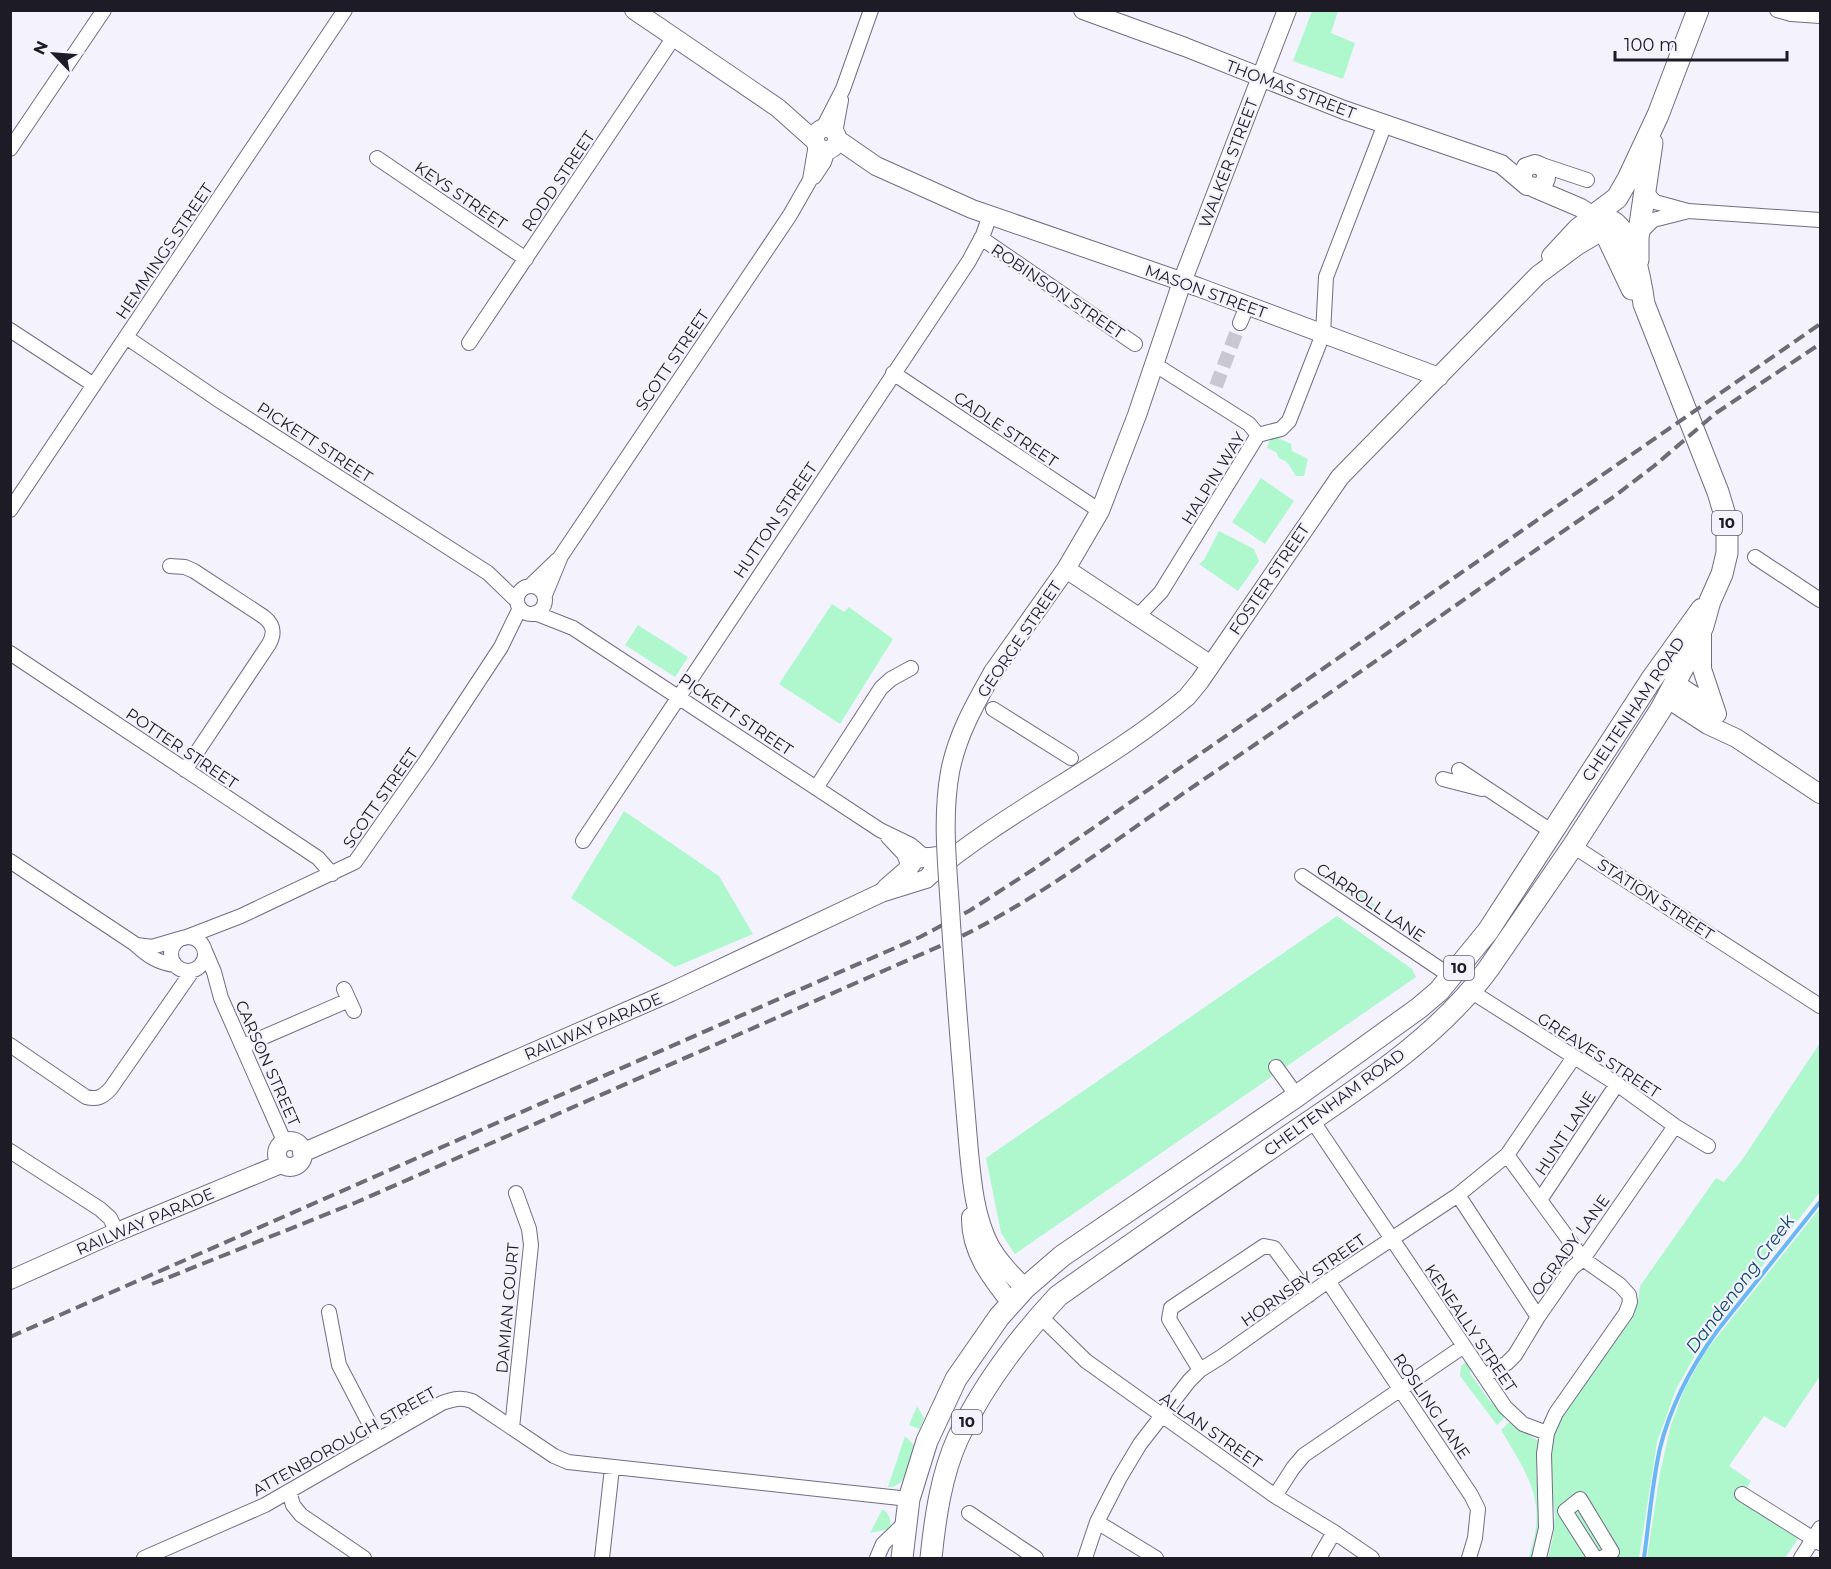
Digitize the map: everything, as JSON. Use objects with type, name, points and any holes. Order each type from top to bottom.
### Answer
[{"type":"main road","name":"FOSTER STREET","points":[[1601,221],[1619,196],[1658,115],[1698,10]]},
{"type":"main road","name":"FOSTER STREET","points":[[1601,221],[1634,199],[1658,115]]},
{"type":"main road","name":"10","points":[[1638,272],[1639,234],[1652,139]]},
{"type":"main road","name":"CHELTENHAM ROAD","points":[[931,1558],[943,1482],[957,1439],[981,1395],[1010,1352],[1040,1316],[1058,1296],[1389,1065],[1446,1018],[1472,992],[1573,846],[1672,691],[1702,626],[1726,559],[1728,542],[1726,517],[1708,465],[1644,304],[1638,272],[1624,233],[1601,221]]},
{"type":"main road","name":"CHELTENHAM ROAD","points":[[1601,221],[1628,283],[1644,304]]},
{"type":"main road","name":"CHELTENHAM ROAD","points":[[902,1558],[909,1499],[927,1441],[950,1391],[972,1353],[1018,1296],[1077,1245],[1297,1096],[1419,1008],[1452,976],[1488,931],[1651,680],[1688,627],[1710,601]]},
{"type":"main road","points":[[1651,680],[1672,691]]},
{"type":"main road","name":"STATION STREET","points":[[1551,831],[1573,846]]},
{"type":"main road","points":[[1452,976],[1472,992]]},
{"type":"main road","points":[[1297,1096],[1312,1120]]},
{"type":"main road","points":[[1018,1296],[1040,1316]]},
{"type":"street","points":[[10,149],[104,10]]},
{"type":"street","name":"HEMMINGS STREET","points":[[10,510],[345,10]]},
{"type":"street","points":[[634,10],[826,139]]},
{"type":"street","name":"SCOTT STREET","points":[[545,598],[561,556],[824,162],[826,139],[871,10]]},
{"type":"street","name":"THOMAS STREET","points":[[1083,10],[1411,134],[1431,138],[1501,164],[1530,186],[1581,208],[1601,221]]},
{"type":"street","name":"WALKER STREET","points":[[1182,282],[1287,10]]},
{"type":"street","points":[[1777,10],[1791,14],[1821,16]]},
{"type":"street","name":"RODD STREET","points":[[469,343],[674,37]]},
{"type":"street","name":"HALPIN WAY","points":[[1138,616],[1161,592],[1255,431],[1281,429],[1289,421],[1323,334],[1326,277],[1384,124]]},
{"type":"street","name":"MASON STREET","points":[[826,139],[876,166],[972,209],[1182,282],[1244,315],[1323,334],[1439,377]]},
{"type":"street","name":"MASON STREET","points":[[826,139],[870,172],[946,204],[972,209]]},
{"type":"street","name":"KEYS STREET","points":[[377,158],[526,259]]},
{"type":"street","name":"THOMAS STREET","points":[[1501,164],[1535,164],[1587,180]]},
{"type":"street","points":[[1530,186],[1543,184],[1547,177],[1545,169],[1535,164]]},
{"type":"street","points":[[1646,192],[1655,202],[1688,211],[1821,220]]},
{"type":"street","points":[[1565,202],[1569,218],[1566,237]]},
{"type":"street","points":[[1639,234],[1644,226],[1653,220],[1688,211]]},
{"type":"street","name":"HUTTON STREET","points":[[583,841],[969,261],[990,215]]},
{"type":"street","name":"FOSTER STREET","points":[[926,878],[968,844],[1087,769],[1183,700],[1196,687],[1334,483],[1538,275],[1566,237],[1601,221]]},
{"type":"street","name":"FOSTER STREET","points":[[1538,275],[1577,246],[1601,221]]},
{"type":"street","name":"ROBINSON STREET","points":[[981,238],[1135,344]]},
{"type":"street","name":"GEORGE STREET","points":[[1018,1296],[990,1245],[973,1195],[953,963],[945,831],[950,771],[968,718],[993,672],[1066,569],[1100,511],[1182,282]]},
{"type":"street","points":[[10,330],[94,385]]},
{"type":"street","name":"PICKETT STREET","points":[[126,337],[217,399],[488,573],[526,609],[573,628],[880,830],[911,846],[926,857]]},
{"type":"street","points":[[1154,364],[1213,393],[1255,431]]},
{"type":"street","name":"CADLE STREET","points":[[893,374],[1100,511]]},
{"type":"street","name":"SCOTT STREET","points":[[528,586],[561,556]]},
{"type":"street","points":[[1755,557],[1816,597],[1821,582]]},
{"type":"street","points":[[170,566],[185,567],[194,571],[264,616],[273,631],[269,644],[185,770]]},
{"type":"street","points":[[1066,569],[1211,665]]},
{"type":"street","name":"PICKETT STREET","points":[[488,573],[528,586]]},
{"type":"street","points":[[528,586],[539,588],[545,598],[542,608],[526,609],[519,593],[528,586]]},
{"type":"street","name":"PICKETT STREET","points":[[545,598],[573,628]]},
{"type":"street","name":"SCOTT STREET","points":[[135,944],[152,947],[183,938],[241,916],[350,866],[362,854],[526,609]]},
{"type":"street","points":[[1702,626],[1702,669],[1717,714]]},
{"type":"street","name":"POTTER STREET","points":[[10,653],[318,858],[332,874]]},
{"type":"street","points":[[816,788],[881,688],[891,679],[911,668]]},
{"type":"street","points":[[1672,691],[1699,699],[1717,714],[1736,738]]},
{"type":"street","points":[[1672,691],[1708,725],[1736,738],[1821,794]]},
{"type":"street","points":[[993,710],[1071,758]]},
{"type":"street","name":"STATION STREET","points":[[1460,770],[1551,831]]},
{"type":"street","name":"STATION STREET","points":[[1443,779],[1492,792]]},
{"type":"street","name":"PICKETT STREET","points":[[880,830],[904,854],[909,867]]},
{"type":"street","name":"FOSTER STREET","points":[[926,857],[942,855],[968,844]]},
{"type":"street","name":"STATION STREET","points":[[1573,846],[1821,1006]]},
{"type":"street","points":[[926,857],[932,861],[934,868],[926,878],[912,876],[909,867],[915,858],[926,857]]},
{"type":"street","points":[[10,861],[154,959],[183,970],[194,970]]},
{"type":"street","name":"RAILWAY PARADE","points":[[880,893],[909,867]]},
{"type":"street","name":"CARROLL LANE","points":[[1302,876],[1452,976]]},
{"type":"street","name":"RAILWAY PARADE","points":[[302,1153],[671,992],[880,893],[926,878]]},
{"type":"street","name":"SCOTT STREET","points":[[204,950],[213,932],[241,916]]},
{"type":"street","points":[[10,1045],[86,1097],[100,1098],[111,1088],[166,1006],[203,962],[202,944],[195,938],[183,938],[176,942],[172,950],[172,959],[176,966],[176,984],[166,1006]]},
{"type":"street","name":"CARSON STREET","points":[[204,950],[214,972],[221,998],[285,1143]]},
{"type":"street","name":"CARSON STREET","points":[[194,970],[221,998]]},
{"type":"street","name":"GREAVES STREET","points":[[1472,992],[1617,1084],[1708,1146]]},
{"type":"street","points":[[243,1046],[349,1000]]},
{"type":"street","name":"HORNSBY STREET","points":[[1085,1558],[1097,1522],[1140,1444],[1189,1381],[1200,1370],[1328,1281],[1458,1195],[1507,1155],[1574,1057]]},
{"type":"street","points":[[1276,1067],[1297,1096]]},
{"type":"street","name":"HUNT LANE","points":[[1540,1200],[1617,1084]]},
{"type":"street","name":"KENEALLY STREET","points":[[1312,1120],[1514,1417],[1523,1424],[1547,1433]]},
{"type":"street","name":"OGRADY LANE","points":[[1484,1376],[1507,1364],[1572,1268],[1583,1259],[1675,1125]]},
{"type":"street","points":[[285,1143],[295,1143],[302,1153],[301,1161],[295,1166],[288,1167],[281,1164],[277,1153],[285,1143]]},
{"type":"street","points":[[10,1151],[100,1209],[110,1218],[117,1232]]},
{"type":"street","points":[[1507,1155],[1583,1259],[1620,1286],[1629,1295],[1630,1302],[1626,1313],[1556,1413],[1547,1433],[1544,1454],[1546,1528],[1539,1558]]},
{"type":"street","name":"RAILWAY PARADE","points":[[10,1280],[117,1232],[281,1164]]},
{"type":"street","name":"DAMIAN COURT","points":[[512,1428],[531,1240],[516,1193]]},
{"type":"street","points":[[1458,1195],[1538,1317]]},
{"type":"street","points":[[1200,1370],[1169,1319],[1171,1308],[1264,1246],[1274,1248],[1309,1295]]},
{"type":"street","name":"ROSLING LANE","points":[[1328,1281],[1471,1495],[1478,1509],[1475,1538],[1469,1558]]},
{"type":"street","points":[[329,1312],[339,1365],[378,1440]]},
{"type":"street","name":"ALLAN STREET","points":[[1040,1316],[1086,1361],[1275,1496],[1372,1558]]},
{"type":"street","points":[[1275,1496],[1304,1455],[1464,1346]]},
{"type":"street","name":"ATTENBOROUGH STREET","points":[[144,1558],[265,1505],[442,1404],[455,1399],[472,1401],[560,1460],[573,1463],[909,1499]]},
{"type":"street","points":[[602,1558],[612,1468]]},
{"type":"street","points":[[289,1491],[293,1505],[301,1515],[364,1558]]},
{"type":"street","points":[[1742,1494],[1818,1537],[1800,1558]]},
{"type":"street","points":[[1595,1558],[1565,1511],[1580,1499],[1612,1552],[1602,1558]]},
{"type":"street","points":[[969,1513],[1036,1558]]},
{"type":"street","points":[[877,1558],[884,1544],[906,1522]]},
{"type":"street","points":[[1097,1522],[1156,1558]]},
{"type":"street","points":[[1319,1558],[1334,1532]]},
{"type":"green space","points":[[1312,11],[1338,11],[1331,33],[1355,43],[1343,79],[1293,61]]},
{"type":"green space","points":[[1276,437],[1291,444],[1292,451],[1308,459],[1304,476],[1296,476],[1287,462],[1279,458],[1276,452],[1267,448],[1270,439]]},
{"type":"green space","points":[[1261,478],[1294,501],[1265,544],[1232,522]]},
{"type":"green space","points":[[1219,531],[1254,549],[1259,561],[1238,591],[1199,564],[1204,560]]},
{"type":"green space","points":[[832,604],[844,612],[849,607],[893,639],[840,724],[779,684]]},
{"type":"green space","points":[[638,625],[688,657],[675,677],[625,645]]},
{"type":"green space","points":[[624,811],[719,876],[753,934],[675,967],[571,898]]},
{"type":"green space","points":[[1342,885],[1363,895],[1378,911],[1373,912],[1343,891]]},
{"type":"green space","points":[[1337,916],[1412,969],[1416,977],[1015,1254],[1001,1233],[986,1158]]},
{"type":"green space","points":[[1820,1043],[1820,1192],[1701,1345],[1676,1389],[1657,1442],[1639,1558],[1548,1558],[1555,1514],[1548,1470],[1553,1432],[1638,1303],[1640,1286],[1716,1178],[1724,1182],[1742,1160]]},
{"type":"green space","points":[[1820,1208],[1820,1376],[1785,1428],[1764,1416],[1729,1466],[1751,1481],[1740,1499],[1800,1536],[1785,1558],[1647,1558],[1660,1473],[1671,1425],[1684,1390],[1705,1352]]},
{"type":"green space","points":[[1467,1361],[1472,1367],[1470,1373],[1489,1400],[1506,1416],[1497,1425],[1460,1376],[1461,1366]]},
{"type":"green space","points":[[917,1406],[924,1418],[920,1429],[909,1425]]},
{"type":"green space","points":[[1509,1422],[1540,1442],[1536,1474],[1541,1504],[1541,1527],[1535,1558],[1529,1558],[1536,1526],[1535,1500],[1527,1475],[1501,1430]]},
{"type":"green space","points":[[905,1436],[914,1445],[907,1472],[900,1483],[888,1487]]},
{"type":"green space","points":[[882,1510],[889,1516],[889,1529],[870,1533]]},
{"type":"waterway","name":"Dandenong Creek","points":[[1644,1558],[1660,1448],[1683,1386],[1717,1331],[1820,1202]]},
{"type":"tunnel","points":[[1216,386],[1240,323]]},
{"type":"railway","points":[[10,1337],[920,937],[969,911],[1034,869],[1820,324]]},
{"type":"railway","points":[[152,1284],[357,1202],[956,939],[1019,905],[1612,498],[1654,466],[1716,413],[1820,344]]}]
